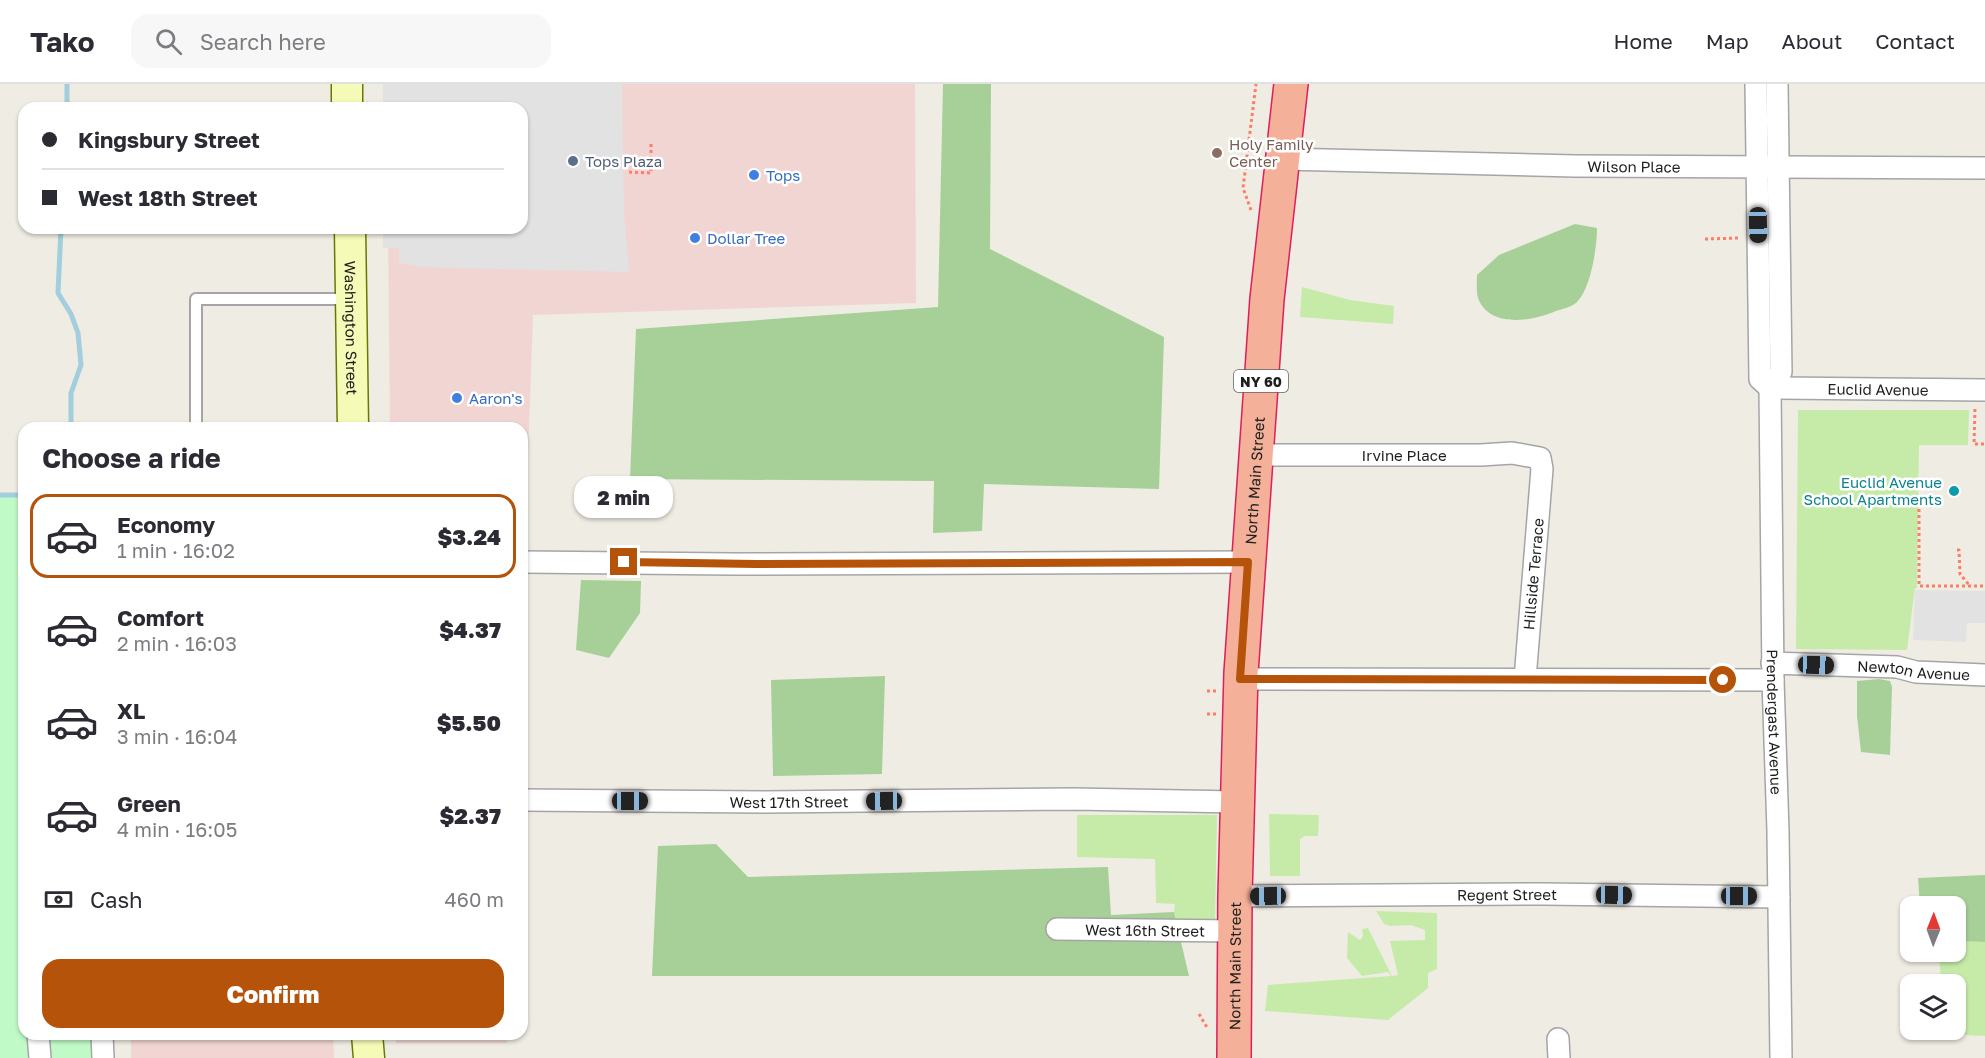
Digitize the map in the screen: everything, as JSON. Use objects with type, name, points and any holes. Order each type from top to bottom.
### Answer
[{"type":"highway","name":"North Main Street","points":[[1234,1058],[1240,679],[1267,299],[1291,84]]},
{"type":"main road","points":[[346,84],[347,102]]},
{"type":"main road","name":"Washington Street","points":[[350,234],[353,422]]},
{"type":"main road","points":[[368,1040],[369,1058]]},
{"type":"street","points":[[1756,84],[1760,379],[1770,388],[1781,372],[1778,84]]},
{"type":"street","name":"Wilson Place","points":[[1283,159],[1565,165],[1985,168]]},
{"type":"street","name":"Euclid Avenue","points":[[1770,388],[1980,399]]},
{"type":"street","name":"Prendergast Avenue","points":[[1770,388],[1772,671],[1781,1058]]},
{"type":"street","name":"Irvine Place","points":[[1256,455],[1512,453],[1540,458],[1542,469]]},
{"type":"street","name":"Hillside Terrace","points":[[1525,679],[1542,469]]},
{"type":"street","points":[[528,562],[757,564],[1248,562]]},
{"type":"street","name":"Newton Avenue","points":[[1240,679],[1525,679],[1897,667],[1916,672],[1985,675]]},
{"type":"street","name":"West 17th Street","points":[[528,800],[765,802],[1074,799],[1237,802]]},
{"type":"street","name":"Regent Street","points":[[1235,896],[1551,894],[1779,897]]},
{"type":"street","name":"West 16th Street","points":[[1057,929],[1235,931]]},
{"type":"street","points":[[38,1040],[40,1058]]},
{"type":"street","points":[[102,1040],[103,1058]]},
{"type":"lane","points":[[196,422],[196,299],[351,298]]},
{"type":"path","points":[[1252,213],[1243,188],[1256,84]]},
{"type":"path","points":[[628,172],[651,173],[651,144]]},
{"type":"path","points":[[1705,239],[1758,238]]},
{"type":"path","points":[[1980,399],[1974,444],[1985,444]]},
{"type":"path","points":[[1919,509],[1919,586],[1985,586]]},
{"type":"path","points":[[1958,550],[1960,574],[1970,586]]},
{"type":"shaded area","name":"Tops Plaza","points":[[383,84],[622,84],[624,214],[629,272],[421,267],[400,263],[399,248],[383,248],[383,234],[528,234],[528,102],[383,102]]},
{"type":"shaded area","points":[[387,84],[915,84],[916,303],[533,315],[528,457],[528,422],[390,422],[388,234],[528,234],[528,102],[488,102]]},
{"type":"shaded area","points":[[1915,590],[1985,591],[1985,623],[1967,623],[1966,642],[1913,640]]},
{"type":"shaded area","points":[[131,1040],[333,1040],[334,1058],[131,1058]]},
{"type":"shaded area","points":[[396,1040],[507,1040],[507,1043],[396,1043]]},
{"type":"green space","points":[[943,84],[991,84],[990,249],[1164,337],[1159,489],[984,484],[982,531],[933,533],[934,481],[630,479],[636,329],[938,307]]},
{"type":"green space","points":[[1575,224],[1597,228],[1596,246],[1589,277],[1582,296],[1577,302],[1570,307],[1546,315],[1512,320],[1492,315],[1484,308],[1477,295],[1477,275],[1499,255]]},
{"type":"green space","points":[[1302,287],[1350,300],[1394,306],[1393,324],[1300,317]]},
{"type":"green space","points":[[1798,410],[1969,410],[1968,445],[1919,445],[1917,588],[1915,588],[1907,650],[1796,649]]},
{"type":"green space","points":[[0,495],[18,495],[18,1040],[95,1040],[96,1058],[0,1058]]},
{"type":"green space","points":[[581,580],[641,581],[640,613],[609,658],[576,650]]},
{"type":"green space","points":[[885,676],[882,774],[773,776],[771,680]]},
{"type":"green space","points":[[1879,679],[1890,681],[1892,687],[1890,755],[1861,752],[1857,716],[1857,681]]},
{"type":"green space","points":[[1269,814],[1319,815],[1318,836],[1305,836],[1300,839],[1300,876],[1270,876]]},
{"type":"green space","points":[[1077,815],[1217,815],[1215,924],[1178,926],[1174,912],[1175,904],[1156,903],[1155,859],[1077,857]]},
{"type":"green space","points":[[716,844],[748,877],[1108,867],[1111,915],[1174,912],[1189,976],[652,976],[658,846]]},
{"type":"green space","points":[[1985,875],[1985,942],[1966,941],[1966,896],[1919,896],[1918,878]]},
{"type":"green space","points":[[1376,911],[1437,913],[1437,969],[1428,973],[1428,988],[1388,1020],[1265,1011],[1268,985],[1391,976],[1388,972],[1362,976],[1347,958],[1348,932],[1360,940],[1363,936],[1362,929],[1368,928],[1392,976],[1398,975],[1390,941],[1425,940],[1425,930],[1411,925],[1384,924]]},
{"type":"green space","points":[[1966,941],[1985,942],[1985,1036],[1966,1035],[1966,974],[1940,974],[1940,962],[1966,962]]},
{"type":"waterway","points":[[67,84],[67,102]]},
{"type":"waterway","points":[[61,234],[58,293],[71,314],[78,333],[81,365],[71,393],[71,422]]},
{"type":"waterway","points":[[0,495],[18,495]]},
{"type":"place","name":"Holy Family Center","points":[[1217,153]]},
{"type":"place","name":"Tops Plaza","points":[[573,161]]},
{"type":"place","name":"Tops","points":[[754,175]]},
{"type":"place","name":"Dollar Tree","points":[[695,238]]},
{"type":"place","name":"Aaron's","points":[[457,398]]},
{"type":"place","name":"Euclid Avenue School Apartments","points":[[1954,491]]},
{"type":"route","points":[[624,562],[756,564],[1248,562],[1240,679],[1723,680]]}]
